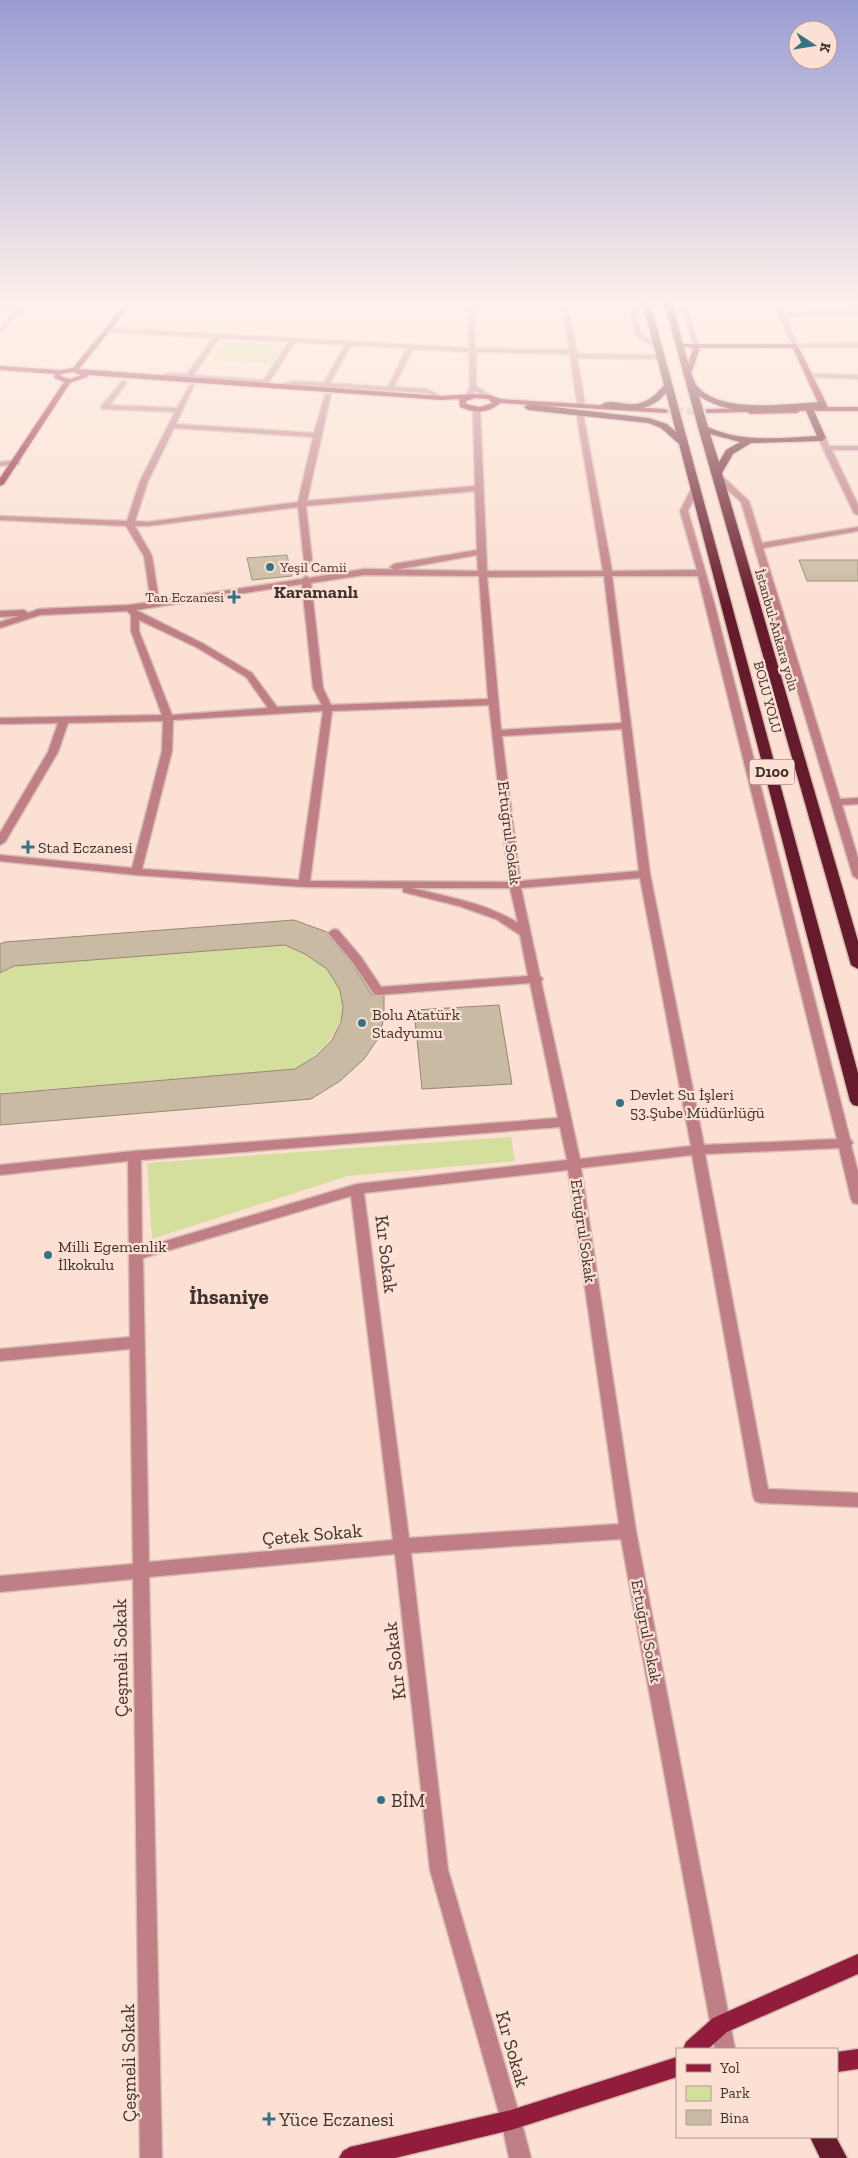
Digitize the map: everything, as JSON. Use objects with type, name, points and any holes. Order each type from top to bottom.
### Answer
[{"type":"highway","points":[[532,405],[581,404],[631,407],[652,403]]},
{"type":"highway","name":"BOLU YOLU","points":[[673,403],[858,1101]]},
{"type":"highway","name":"İstanbul-Ankara yolu","points":[[695,403],[858,965]]},
{"type":"highway","points":[[722,403],[748,406],[824,407]]},
{"type":"highway","points":[[532,405],[654,422],[664,426],[684,443]]},
{"type":"highway","points":[[702,427],[723,437],[747,442],[822,438],[810,411]]},
{"type":"highway","points":[[716,476],[729,452],[747,442]]},
{"type":"highway","points":[[823,2138],[834,2158]]},
{"type":"main road","points":[[0,484],[54,403]]},
{"type":"main road","points":[[443,403],[462,404],[477,409],[495,406],[532,405],[665,412]]},
{"type":"main road","points":[[519,403],[532,405]]},
{"type":"main road","points":[[822,403],[824,407]]},
{"type":"main road","points":[[824,407],[858,409],[810,411],[709,412],[824,407]]},
{"type":"main road","points":[[694,2048],[720,2025],[858,1964]]},
{"type":"main road","points":[[838,2062],[858,2059]]},
{"type":"main road","points":[[350,2158],[511,2120],[676,2066]]},
{"type":"street","points":[[108,403],[105,407],[179,410]]},
{"type":"street","points":[[155,603],[148,556],[130,525],[144,481],[183,403]]},
{"type":"street","points":[[308,560],[302,504],[317,435],[327,403]]},
{"type":"street","name":"Ertuğrul Sokak","points":[[477,409],[482,574],[493,702],[515,885],[537,978],[574,1163],[628,1531],[726,2048]]},
{"type":"street","points":[[579,413],[608,574],[645,874],[698,1150],[761,1496],[858,1500]]},
{"type":"street","points":[[171,426],[317,435]]},
{"type":"street","points":[[822,438],[858,513]]},
{"type":"street","points":[[827,448],[858,448]]},
{"type":"street","points":[[0,464],[16,462]]},
{"type":"street","points":[[716,476],[745,501],[858,876]]},
{"type":"street","points":[[696,487],[684,511],[846,1143],[858,1199]]},
{"type":"street","points":[[0,518],[130,525],[302,504],[479,488]]},
{"type":"street","points":[[760,546],[858,529]]},
{"type":"street","points":[[0,614],[132,611],[155,603],[306,579],[364,572],[481,552]]},
{"type":"street","points":[[364,572],[482,574],[701,573]]},
{"type":"street","points":[[304,884],[328,708],[318,688],[306,579]]},
{"type":"street","points":[[132,611],[199,645],[248,675],[274,710]]},
{"type":"street","points":[[132,611],[135,631],[168,718],[167,752],[136,872]]},
{"type":"street","points":[[0,625],[39,612]]},
{"type":"street","points":[[0,721],[168,718],[274,710],[493,702]]},
{"type":"street","points":[[0,842],[53,752],[64,719]]},
{"type":"street","points":[[497,733],[626,726]]},
{"type":"street","points":[[836,802],[858,801]]},
{"type":"street","points":[[0,858],[136,872],[304,884],[388,886],[515,885],[645,874]]},
{"type":"street","points":[[388,886],[472,907],[500,917],[526,934]]},
{"type":"street","points":[[334,934],[357,960],[378,991],[537,978]]},
{"type":"street","points":[[0,1170],[134,1156],[565,1122]]},
{"type":"street","points":[[136,1255],[358,1189],[698,1150],[846,1143]]},
{"type":"street","name":"Çeşmeli Sokak","points":[[134,1156],[151,2158]]},
{"type":"street","name":"Kır Sokak","points":[[358,1189],[402,1546],[439,1870],[511,2120],[520,2158]]},
{"type":"street","points":[[0,1355],[136,1342]]},
{"type":"street","name":"Çetek Sokak","points":[[0,1584],[140,1569],[402,1546],[628,1531]]},
{"type":"green space","points":[[285,945],[309,956],[327,970],[338,985],[342,1002],[340,1019],[332,1037],[317,1054],[295,1069],[0,1093],[0,974],[14,966]]},
{"type":"green space","points":[[511,1137],[515,1161],[348,1176],[152,1239],[147,1163]]},
{"type":"building","name":"Yeşil Camii","points":[[287,555],[292,576],[252,580],[247,558]]},
{"type":"building","points":[[799,560],[858,560],[858,581],[807,581]]},
{"type":"building","name":"Bolu Atatürk Stadyumu","points":[[294,920],[327,932],[352,964],[372,995],[384,996],[384,1019],[377,1040],[364,1059],[340,1081],[311,1099],[0,1125],[0,1094],[295,1069],[316,1056],[332,1040],[341,1022],[343,1007],[340,990],[327,969],[305,954],[285,945],[14,966],[0,973],[0,944],[5,942]]},
{"type":"building","points":[[499,1005],[512,1084],[422,1089],[414,1010]]},
{"type":"tunnel","points":[[665,411],[709,411]]},
{"type":"place","name":"Yeşil Camii","points":[[270,567]]},
{"type":"place","name":"Tan Eczanesi","points":[[234,597]]},
{"type":"place","name":"Stad Eczanesi","points":[[28,847]]},
{"type":"place","name":"Bolu Atatürk Stadyumu","points":[[362,1023]]},
{"type":"place","name":"Devlet Su İşleri 53.Şube Müdürlüğü","points":[[620,1103]]},
{"type":"place","name":"Milli Egemenlik İlkokulu","points":[[48,1255]]},
{"type":"place","name":"BİM","points":[[381,1800]]},
{"type":"place","name":"Yüce Eczanesi","points":[[269,2119]]},
{"type":"district","name":"Karamanlı","points":[[316,592]]},
{"type":"district","name":"İhsaniye","points":[[229,1297]]}]
